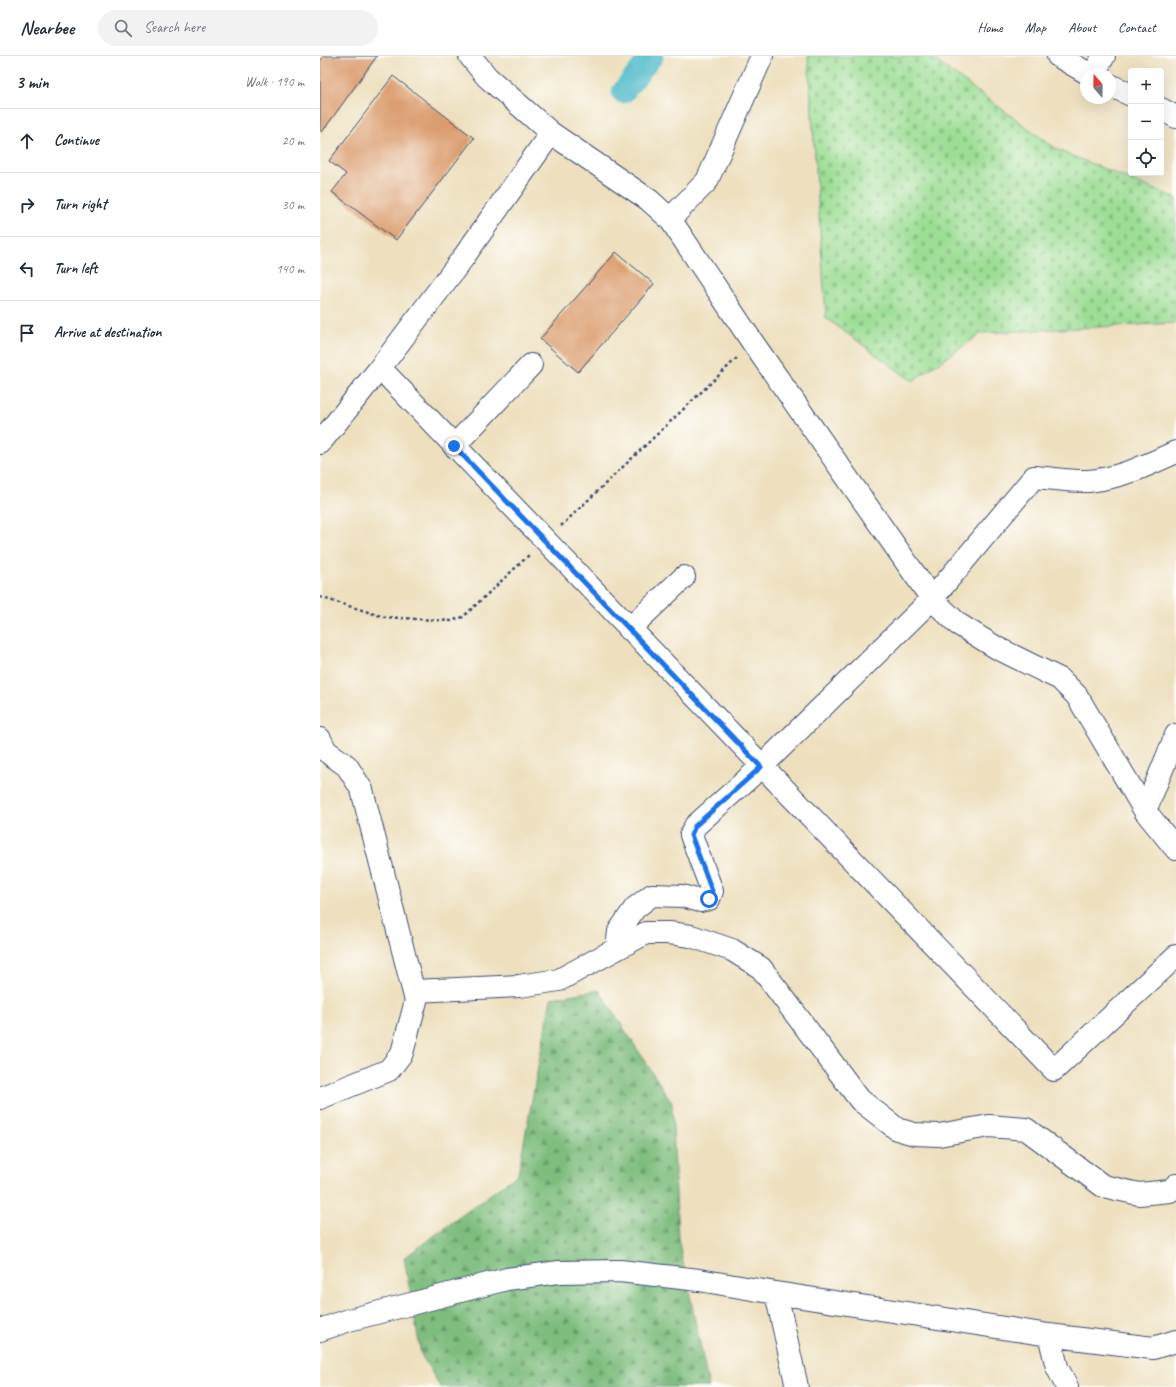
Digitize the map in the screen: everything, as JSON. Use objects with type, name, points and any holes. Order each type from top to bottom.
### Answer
[{"type":"street","points":[[470,56],[487,77],[551,133],[650,200],[670,219],[753,343],[932,599],[958,624],[997,648],[1060,679],[1077,696],[1145,811],[1176,849]]},
{"type":"street","points":[[670,219],[707,181],[762,56]]},
{"type":"street","points":[[1058,56],[1080,69]]},
{"type":"street","points":[[1097,68],[1104,56]]},
{"type":"street","points":[[1116,88],[1128,94]]},
{"type":"street","points":[[1164,111],[1176,117]]},
{"type":"street","points":[[320,443],[380,368],[463,258],[551,133]]},
{"type":"street","points":[[454,446],[531,365]]},
{"type":"street","points":[[380,368],[761,767],[1054,1070],[1176,956]]},
{"type":"street","points":[[617,949],[619,931],[635,908],[652,895],[682,896],[700,901],[709,899],[712,891],[691,835],[695,826],[761,767],[932,599],[1034,477],[1088,481],[1118,476],[1176,452]]},
{"type":"street","points":[[629,629],[684,577]]},
{"type":"street","points":[[1145,811],[1176,736]]},
{"type":"street","points":[[320,739],[326,751],[347,766],[362,790],[416,1001],[402,1053],[390,1070],[320,1098]]},
{"type":"street","points":[[414,991],[519,986],[559,980],[646,934],[669,933],[691,936],[732,950],[761,968],[860,1100],[897,1129],[914,1134],[939,1135],[989,1126],[1026,1129],[1103,1186],[1139,1194],[1170,1191],[1176,1185]]},
{"type":"street","points":[[320,1330],[349,1320],[507,1279],[559,1272],[620,1271],[699,1280],[1049,1335],[1153,1348],[1176,1341]]},
{"type":"street","points":[[776,1293],[797,1387]]},
{"type":"street","points":[[1049,1335],[1057,1367],[1067,1387]]},
{"type":"green space","points":[[808,56],[929,56],[1058,150],[1176,198],[1176,323],[982,333],[912,381],[826,318]]},
{"type":"green space","points":[[599,990],[672,1103],[678,1238],[709,1387],[440,1387],[421,1354],[404,1258],[518,1174],[551,998]]},
{"type":"building","points":[[324,56],[377,56],[322,132],[320,130],[320,61]]},
{"type":"building","points":[[393,76],[474,138],[396,240],[332,192],[346,174],[329,161]]},
{"type":"building","points":[[616,252],[654,284],[578,372],[540,339]]},
{"type":"waterway","points":[[623,92],[652,56]]},
{"type":"route","points":[[454,446],[761,767],[695,826],[691,835],[712,891],[709,899]]}]
